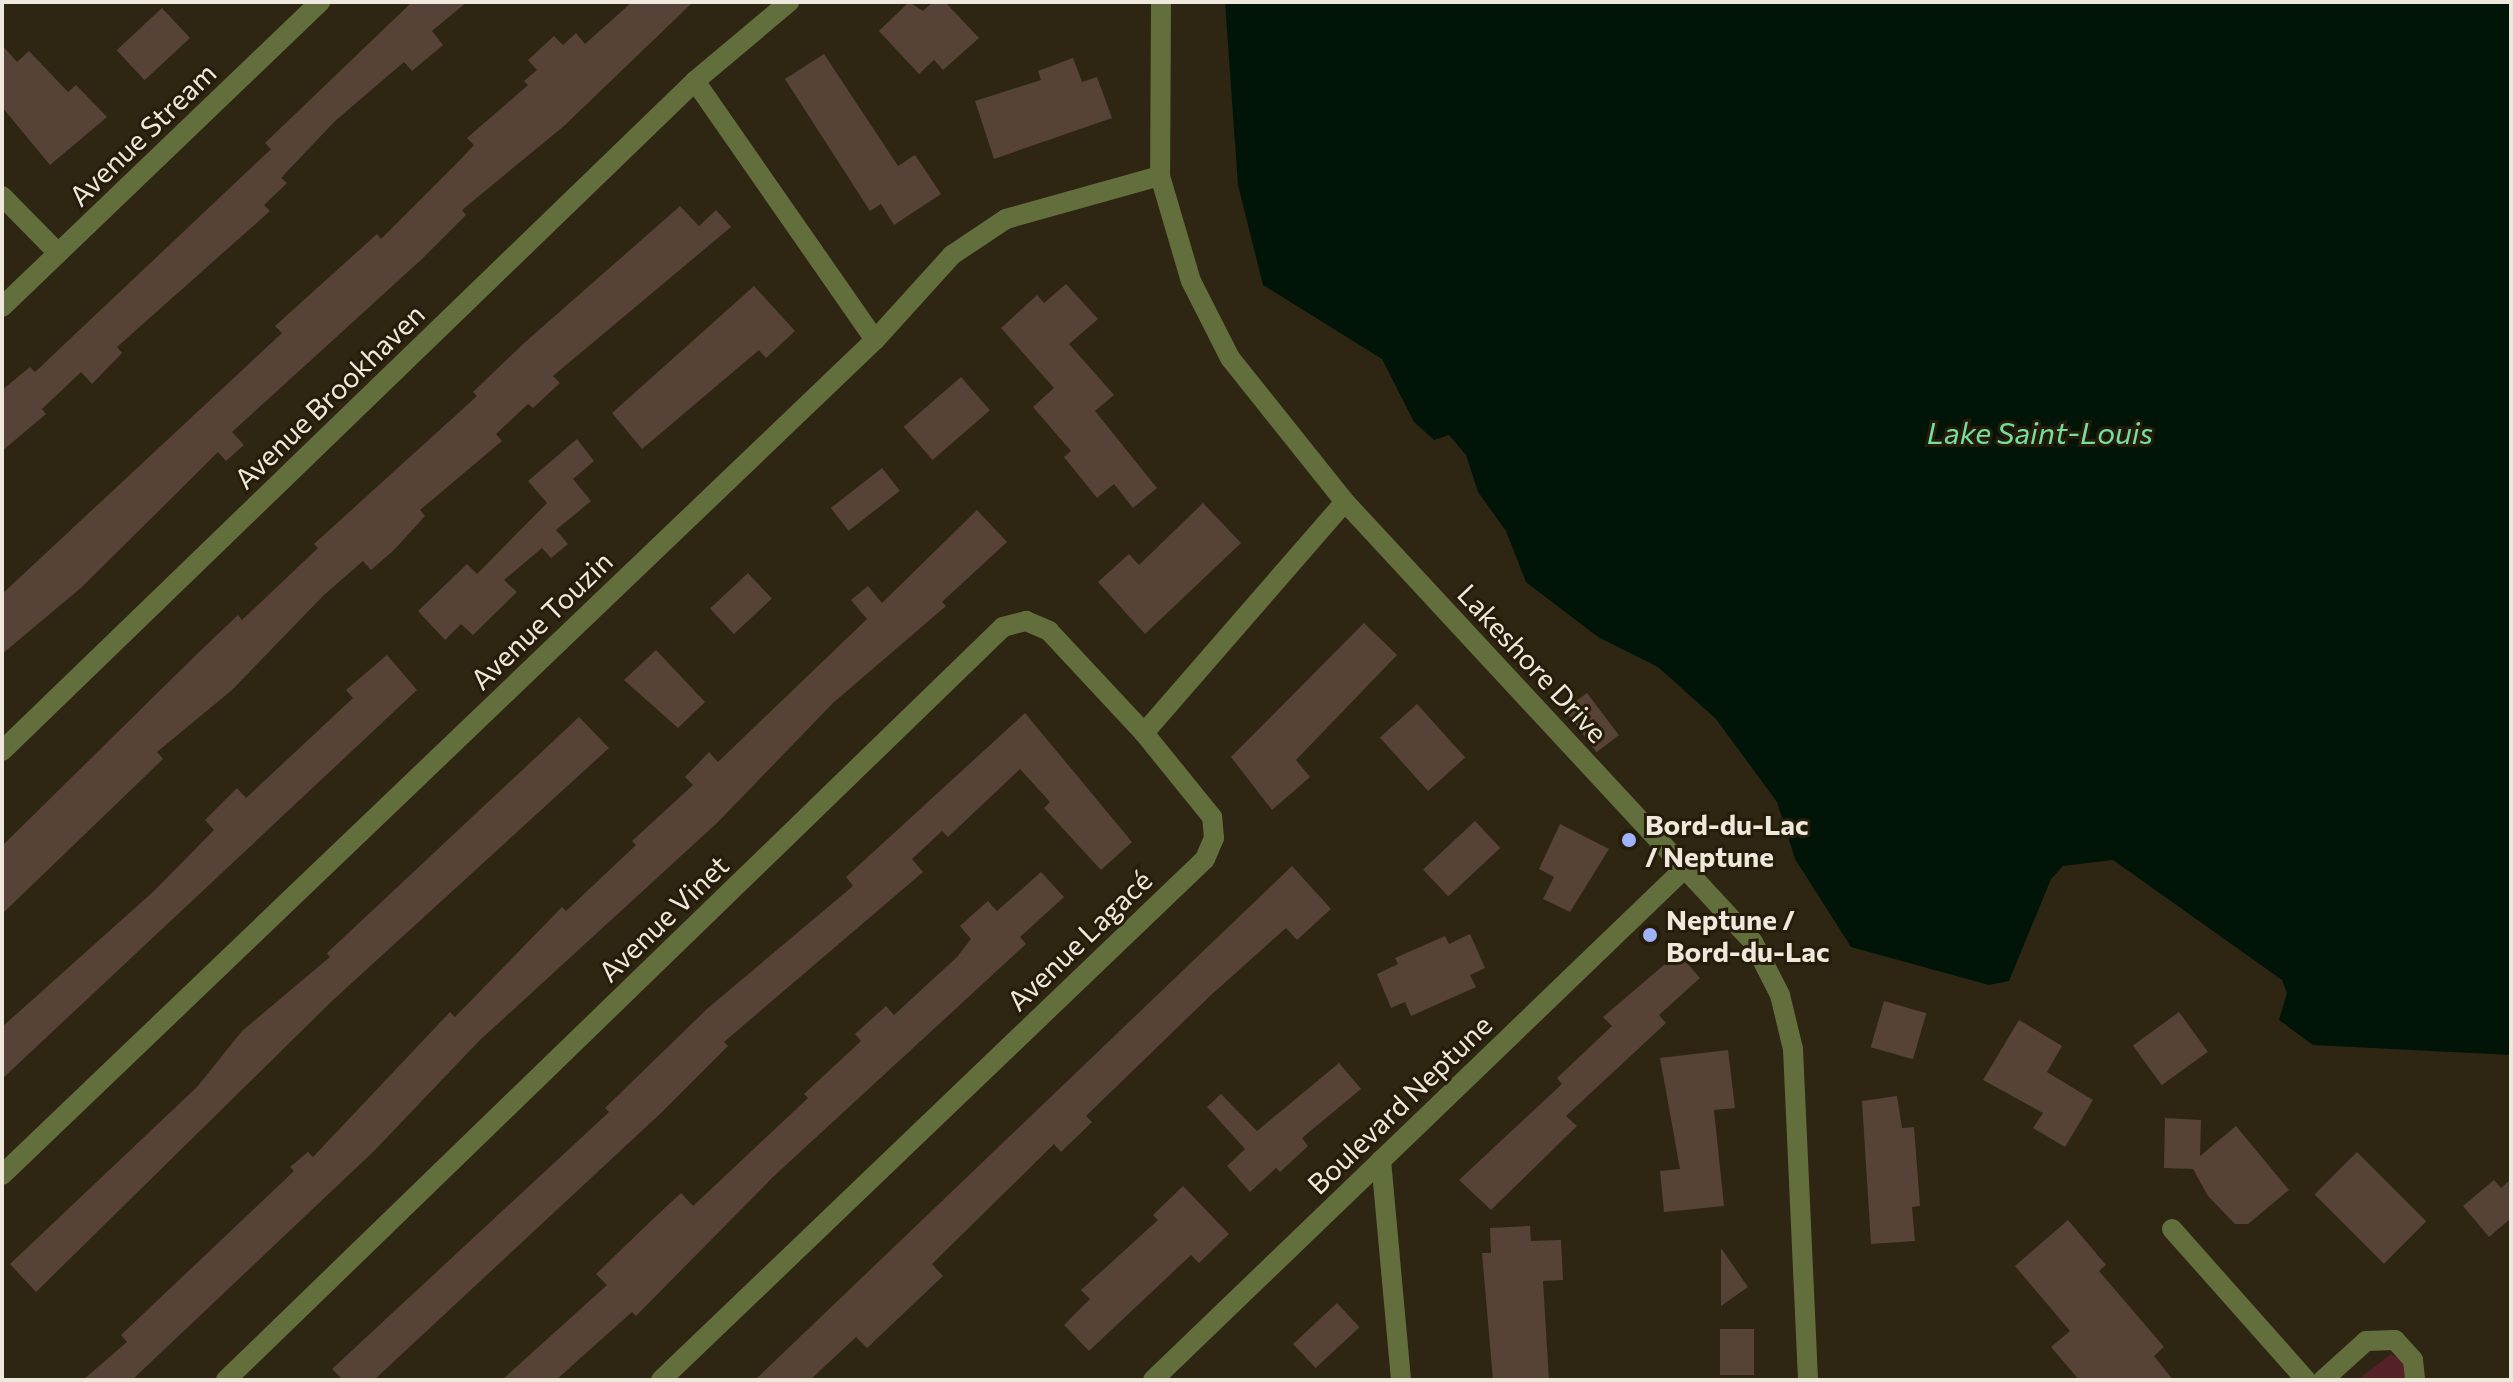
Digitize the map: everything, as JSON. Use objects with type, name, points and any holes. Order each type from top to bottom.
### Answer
[{"type":"street","name":"Avenue Brookhaven","points":[[2,751],[695,81],[789,2]]},
{"type":"street","name":"Lakeshore Drive","points":[[1161,2],[1160,176],[1191,281],[1230,358],[1345,502],[1753,942],[1780,995],[1793,1049],[1808,1380]]},
{"type":"street","name":"Avenue Stream","points":[[2,307],[307,6]]},
{"type":"street","points":[[695,81],[875,340]]},
{"type":"street","name":"Avenue Touzin","points":[[2,1175],[875,340],[952,255],[1006,219],[1160,176]]},
{"type":"street","points":[[2,196],[58,253]]},
{"type":"street","points":[[1144,733],[1345,502]]},
{"type":"street","name":"Avenue Vinet","points":[[226,1380],[1003,627],[1026,621],[1049,631],[1144,733]]},
{"type":"street","name":"Avenue Lagacé","points":[[661,1380],[1205,859],[1214,838],[1212,817],[1144,733]]},
{"type":"street","name":"Boulevard Neptune","points":[[1153,1380],[1685,868]]},
{"type":"street","points":[[1381,1160],[1401,1380]]},
{"type":"street","points":[[2172,1229],[2306,1380]]},
{"type":"street","points":[[2323,1380],[2366,1341],[2395,1340],[2413,1360],[2415,1380]]},
{"type":"shaded area","points":[[2391,1354],[2403,1361],[2410,1380],[2357,1380]]},
{"type":"water","name":"Lake Saint-Louis","points":[[1225,2],[2511,2],[2511,1055],[2313,1045],[2279,1020],[2287,993],[2282,980],[2113,860],[2063,866],[2051,879],[2009,981],[1989,985],[1851,947],[1795,859],[1777,802],[1716,719],[1658,667],[1598,637],[1526,582],[1506,531],[1478,492],[1466,455],[1449,435],[1434,440],[1414,422],[1382,359],[1263,285],[1238,185]]},
{"type":"building","points":[[412,2],[467,2],[432,31],[443,45],[412,71],[404,62],[335,121],[281,178],[287,183],[264,205],[270,211],[117,347],[122,353],[92,384],[81,372],[42,409],[46,414],[2,451],[2,390],[30,367],[35,372],[271,149],[265,143]]},
{"type":"building","points":[[632,2],[693,2],[564,126],[462,210],[466,215],[422,259],[232,432],[244,445],[226,461],[218,452],[82,587],[2,654],[2,594],[282,333],[275,326],[377,234],[381,239],[459,161],[474,145],[467,138],[528,85],[524,81],[537,70],[528,60],[554,36],[563,45],[576,33],[585,44]]},
{"type":"building","points":[[909,2],[923,11],[933,2],[945,2],[979,38],[943,70],[934,60],[919,74],[879,31]]},
{"type":"building","points":[[162,8],[190,38],[145,80],[117,50]]},
{"type":"building","points":[[2,45],[17,62],[29,51],[68,92],[76,85],[107,117],[50,165],[2,107]]},
{"type":"building","points":[[824,54],[898,166],[915,155],[941,194],[894,225],[881,204],[870,211],[785,79]]},
{"type":"building","points":[[1073,58],[1082,82],[1097,77],[1112,118],[994,159],[975,101],[1041,80],[1038,71]]},
{"type":"building","points":[[680,206],[699,226],[716,210],[731,227],[553,376],[560,383],[533,408],[528,404],[496,434],[502,441],[420,510],[425,516],[394,550],[371,570],[363,561],[324,595],[232,690],[157,752],[163,759],[2,914],[2,846],[238,615],[242,620],[318,548],[314,544],[477,396],[473,392],[523,344]]},
{"type":"building","points":[[1066,284],[1098,319],[1069,344],[1114,395],[1095,411],[1157,488],[1133,508],[1114,484],[1097,498],[1064,457],[1071,451],[1033,407],[1054,388],[1001,328],[1037,295],[1044,303]]},
{"type":"building","points":[[754,286],[795,331],[766,358],[759,350],[642,449],[612,413]]},
{"type":"building","points":[[961,377],[990,410],[933,460],[904,427]]},
{"type":"building","points":[[577,439],[594,461],[573,479],[591,501],[556,530],[568,544],[551,558],[542,548],[504,580],[517,592],[473,635],[461,624],[445,640],[418,611],[467,564],[477,574],[547,503],[528,481]]},
{"type":"building","points":[[882,468],[900,491],[849,531],[831,508]]},
{"type":"building","points":[[1203,503],[1241,543],[1145,634],[1098,582],[1129,554],[1139,565]]},
{"type":"building","points":[[977,510],[1007,542],[942,602],[946,606],[833,703],[717,823],[479,1041],[374,1151],[132,1380],[83,1380],[127,1342],[121,1335],[294,1171],[290,1167],[308,1152],[313,1157],[450,1012],[455,1017],[562,907],[566,911],[636,845],[632,841],[693,785],[685,777],[709,752],[718,762],[867,619],[851,600],[868,586],[882,603]]},
{"type":"building","points":[[748,573],[772,599],[734,634],[710,608]]},
{"type":"building","points":[[1364,623],[1397,655],[1296,760],[1310,777],[1272,810],[1231,757]]},
{"type":"building","points":[[656,650],[705,702],[678,728],[624,680]]},
{"type":"building","points":[[387,655],[417,690],[2,1079],[2,1027],[154,891],[214,830],[205,820],[237,788],[246,798],[353,698],[346,690]]},
{"type":"building","points":[[1587,693],[1619,735],[1597,752],[1565,710]]},
{"type":"building","points":[[1417,704],[1465,758],[1428,791],[1380,737]]},
{"type":"building","points":[[1025,713],[1132,842],[1101,870],[1044,808],[1050,802],[1020,769],[948,837],[942,831],[912,859],[923,872],[724,1042],[728,1046],[661,1113],[374,1380],[343,1380],[332,1369],[609,1112],[605,1108],[708,1008],[853,886],[846,877]]},
{"type":"building","points":[[579,717],[609,748],[332,1001],[36,1292],[10,1264],[197,1087],[242,1031],[330,957],[327,953]]},
{"type":"building","points":[[1475,821],[1500,848],[1448,896],[1423,869]]},
{"type":"building","points":[[1560,824],[1609,849],[1570,912],[1543,899],[1554,877],[1539,869]]},
{"type":"building","points":[[1292,866],[1331,909],[1297,940],[1286,928],[1211,995],[1086,1116],[1092,1122],[1061,1152],[1054,1144],[932,1264],[943,1276],[867,1348],[856,1337],[810,1380],[755,1380]]},
{"type":"building","points":[[1041,872],[1064,897],[1020,937],[1026,944],[773,1177],[636,1316],[632,1312],[556,1380],[502,1380],[607,1285],[596,1274],[653,1219],[681,1193],[693,1206],[808,1098],[804,1094],[861,1041],[855,1034],[886,1006],[894,1015],[957,957],[971,939],[960,926],[988,901],[997,911]]},
{"type":"building","points":[[1470,934],[1485,968],[1470,975],[1476,987],[1411,1016],[1405,1002],[1391,1008],[1377,974],[1398,964],[1395,958],[1445,936],[1449,944]]},
{"type":"building","points":[[1678,953],[1700,978],[1659,1015],[1666,1023],[1566,1116],[1577,1126],[1491,1210],[1459,1180],[1562,1084],[1557,1078],[1612,1026],[1603,1017]]},
{"type":"building","points":[[1884,1001],[1926,1013],[1913,1059],[1871,1047]]},
{"type":"building","points":[[2179,1012],[2208,1052],[2162,1085],[2133,1046]]},
{"type":"building","points":[[2019,1020],[2062,1046],[2047,1072],[2093,1100],[2065,1147],[2033,1128],[2043,1113],[1983,1080]]},
{"type":"building","points":[[1728,1050],[1735,1108],[1714,1110],[1724,1206],[1664,1212],[1660,1171],[1680,1169],[1660,1058]]},
{"type":"building","points":[[1339,1063],[1361,1089],[1302,1138],[1308,1146],[1280,1172],[1276,1168],[1250,1192],[1227,1166],[1245,1149],[1207,1107],[1221,1094],[1257,1131]]},
{"type":"building","points":[[1897,1096],[1902,1128],[1914,1127],[1920,1206],[1912,1207],[1915,1241],[1871,1244],[1862,1101]]},
{"type":"building","points":[[2165,1118],[2201,1120],[2200,1156],[2236,1126],[2289,1190],[2248,1224],[2235,1224],[2208,1196],[2193,1169],[2164,1168]]},
{"type":"building","points":[[2357,1152],[2426,1221],[2384,1264],[2315,1194]]},
{"type":"building","points":[[2511,1179],[2511,1218],[2489,1237],[2463,1206],[2494,1180],[2501,1188]]},
{"type":"building","points":[[1183,1186],[1229,1234],[1199,1263],[1191,1255],[1089,1351],[1064,1325],[1090,1299],[1081,1290],[1158,1220],[1153,1215]]},
{"type":"building","points":[[2068,1220],[2106,1265],[2099,1271],[2164,1347],[2154,1356],[2173,1380],[2079,1380],[2051,1347],[2070,1331],[2015,1266]]},
{"type":"building","points":[[1530,1226],[1531,1241],[1561,1240],[1563,1280],[1543,1281],[1549,1380],[1493,1380],[1482,1253],[1491,1253],[1490,1228]]},
{"type":"building","points":[[1721,1248],[1748,1287],[1721,1306]]},
{"type":"building","points":[[1337,1303],[1360,1327],[1316,1368],[1293,1344]]},
{"type":"building","points":[[1720,1329],[1754,1329],[1754,1375],[1720,1375]]},
{"type":"place","name":"Bord-du-Lac / Neptune","points":[[1629,840]]},
{"type":"place","name":"Neptune / Bord-du-Lac","points":[[1650,935]]}]
